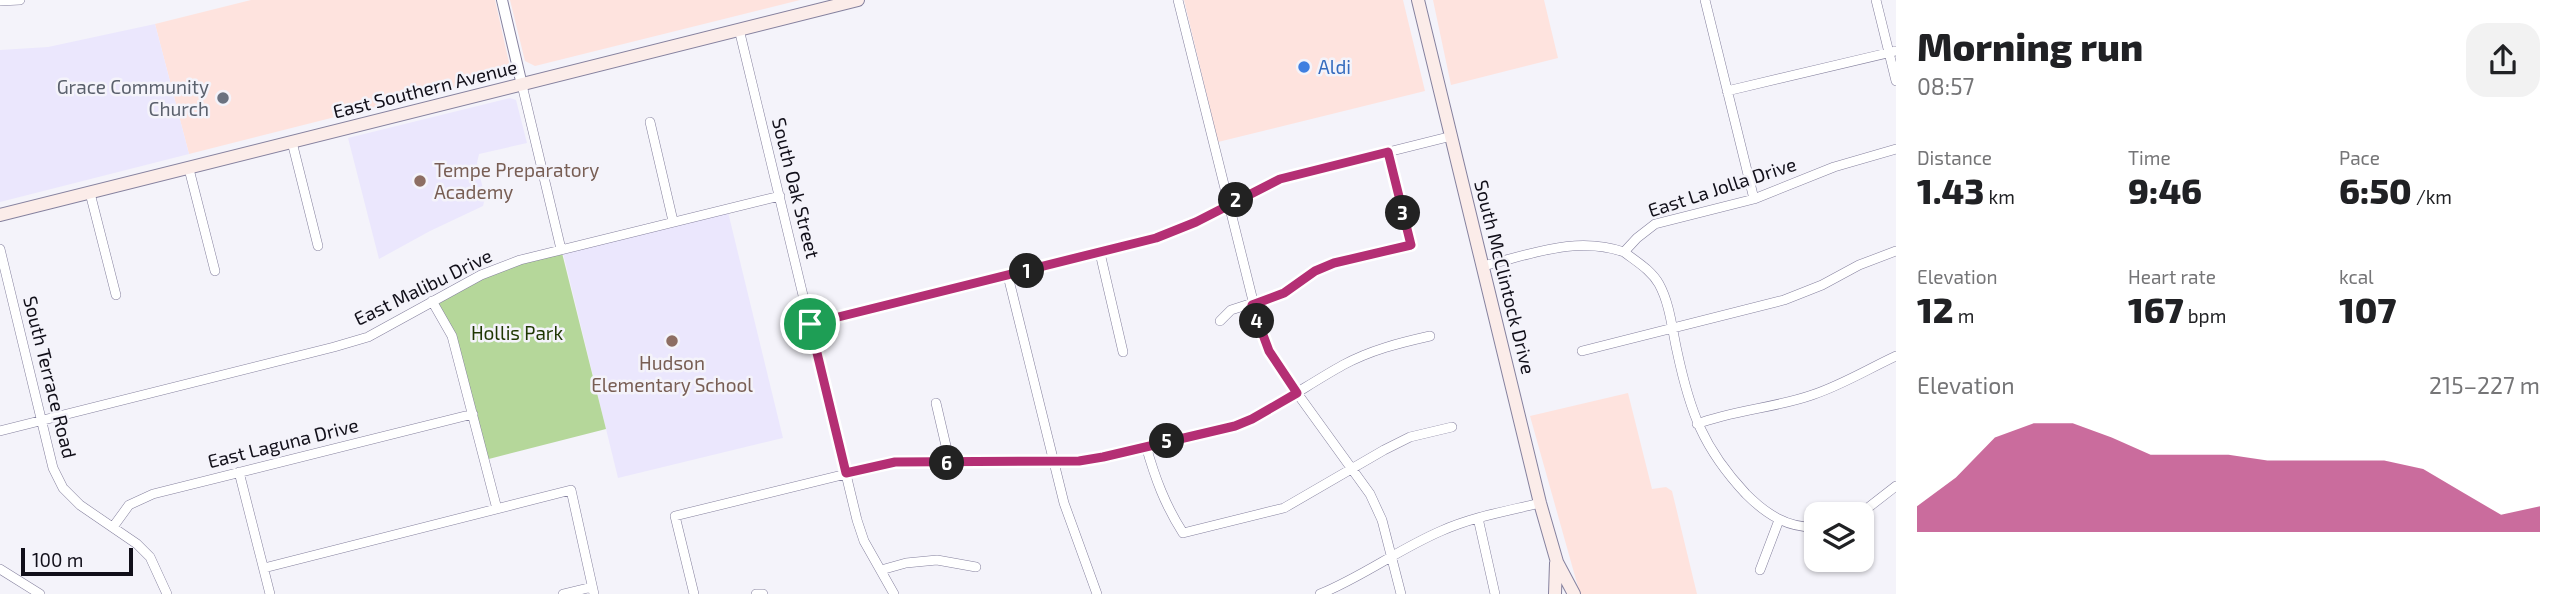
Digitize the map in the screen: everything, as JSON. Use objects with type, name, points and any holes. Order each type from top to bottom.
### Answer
[{"type":"main road","name":"East Southern Avenue","points":[[0,215],[858,0]]},
{"type":"main road","name":"South McClintock Drive","points":[[1418,0],[1540,503],[1556,562],[1574,594]]},
{"type":"main road","name":"South McClintock Drive","points":[[1555,594],[1556,562]]},
{"type":"street","points":[[0,1],[20,0]]},
{"type":"street","points":[[502,0],[561,249]]},
{"type":"street","points":[[1178,0],[1252,305],[1269,351],[1370,494],[1382,520],[1401,594]]},
{"type":"street","points":[[1705,0],[1754,199]]},
{"type":"street","points":[[1876,0],[1892,52],[1896,81]]},
{"type":"street","name":"South Oak Street","points":[[739,29],[864,541],[894,594]]},
{"type":"street","points":[[1727,90],[1892,52]]},
{"type":"street","points":[[650,122],[673,221]]},
{"type":"street","points":[[810,324],[1156,238],[1196,222],[1280,179],[1452,136]]},
{"type":"street","points":[[292,142],[318,246]]},
{"type":"street","name":"East La Jolla Drive","points":[[1623,252],[1655,224],[1754,199],[1834,167],[1896,149]]},
{"type":"street","points":[[1220,321],[1231,310],[1284,293],[1315,271],[1334,263],[1411,245],[1388,152]]},
{"type":"street","points":[[188,169],[215,271]]},
{"type":"street","points":[[90,193],[116,295]]},
{"type":"street","name":"East Malibu Drive","points":[[0,431],[368,337],[481,275],[520,260],[780,195]]},
{"type":"street","points":[[1483,266],[1569,245],[1597,245],[1623,252],[1651,272],[1665,296],[1697,424],[1710,450],[1732,479],[1761,509],[1779,520],[1804,526]]},
{"type":"street","name":"South Terrace Road","points":[[0,248],[53,468],[63,488],[80,505],[137,544],[150,557],[167,594]]},
{"type":"street","points":[[1581,351],[1784,300],[1896,251]]},
{"type":"street","points":[[1100,253],[1123,352]]},
{"type":"street","points":[[1009,276],[1064,503],[1097,594]]},
{"type":"street","points":[[432,301],[452,337],[497,509]]},
{"type":"street","points":[[694,594],[675,516],[895,462],[1054,463],[1103,457],[1235,426],[1252,419],[1344,365],[1385,346],[1430,336]]},
{"type":"street","points":[[1697,424],[1744,410],[1810,396],[1848,382],[1896,356]]},
{"type":"street","points":[[936,402],[950,463]]},
{"type":"street","name":"East Laguna Drive","points":[[113,527],[129,505],[141,499],[473,414]]},
{"type":"street","points":[[1146,446],[1156,484],[1168,511],[1183,533],[1284,508],[1410,438],[1452,427]]},
{"type":"street","points":[[239,472],[270,594]]},
{"type":"street","points":[[1874,503],[1896,486]]},
{"type":"street","points":[[264,568],[571,490],[593,590],[563,594]]},
{"type":"street","points":[[1320,594],[1342,585],[1441,531],[1478,518],[1540,503]]},
{"type":"street","points":[[1478,518],[1495,594]]},
{"type":"street","points":[[1760,570],[1779,520]]},
{"type":"street","points":[[881,570],[906,563],[937,560],[976,567]]},
{"type":"street","points":[[0,569],[40,594]]},
{"type":"street","points":[[756,594],[763,594]]},
{"type":"shaded area","points":[[251,0],[495,0],[510,67],[505,74],[189,154],[155,24]]},
{"type":"shaded area","points":[[510,0],[800,0],[535,66],[525,61]]},
{"type":"shaded area","points":[[1184,0],[1403,0],[1425,91],[1218,142]]},
{"type":"shaded area","points":[[1433,0],[1544,0],[1558,58],[1451,85]]},
{"type":"shaded area","points":[[155,24],[189,154],[0,202],[0,50],[48,47]]},
{"type":"shaded area","name":"Tempe Preparatory Academy","points":[[510,98],[516,100],[527,143],[479,154],[477,163],[485,198],[483,206],[379,259],[348,138]]},
{"type":"shaded area","name":"Hudson Elementary School","points":[[728,212],[783,438],[618,478],[563,253]]},
{"type":"shaded area","points":[[1628,393],[1652,489],[1666,487],[1672,491],[1697,594],[1580,594],[1530,416]]},
{"type":"green space","name":"Hollis Park","points":[[561,249],[606,429],[485,460],[452,337],[432,301],[481,275]]},
{"type":"place","name":"Aldi","points":[[1304,67]]},
{"type":"place","name":"Grace Community Church","points":[[223,98]]},
{"type":"place","name":"Tempe Preparatory Academy","points":[[420,181]]},
{"type":"place","name":"Hudson Elementary School","points":[[672,341]]},
{"type":"route","points":[[1388,152],[1411,245],[1334,263],[1315,271],[1284,293],[1252,305],[1269,351],[1297,393],[1235,426],[1079,461],[895,462],[846,473],[810,324],[1156,238],[1196,222],[1280,179],[1388,152]]}]
